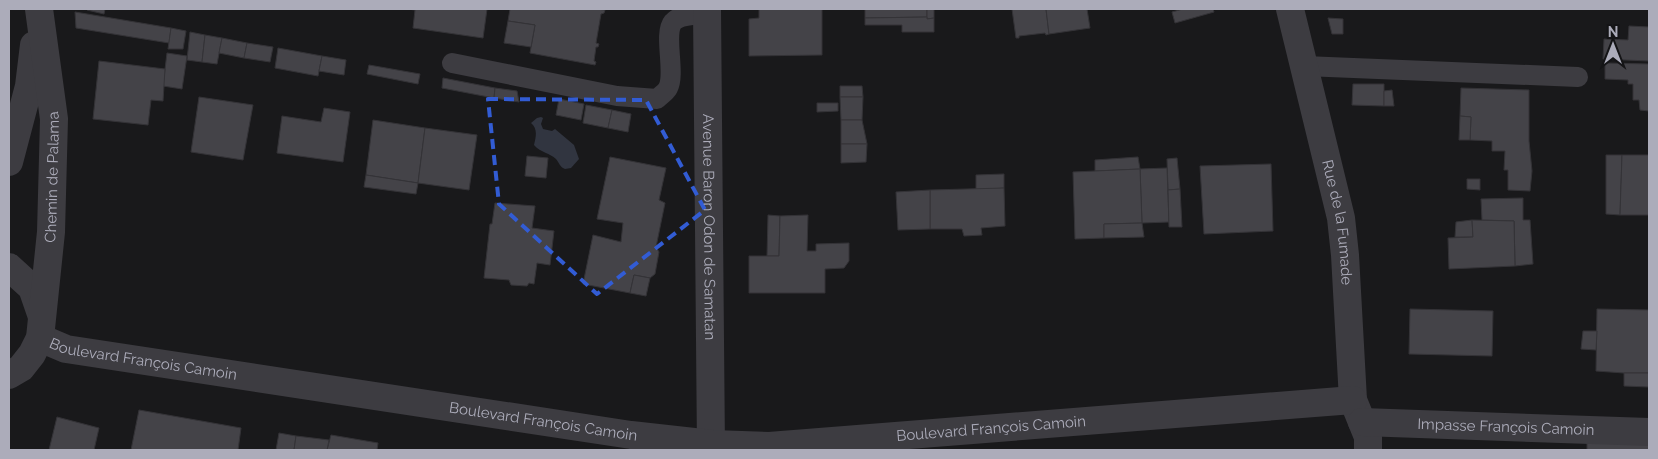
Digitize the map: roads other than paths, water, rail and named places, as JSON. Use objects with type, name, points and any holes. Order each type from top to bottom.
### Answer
[{"type":"street","name":"Chemin de Palama","points":[[10,151],[29,86],[39,9]]},
{"type":"street","name":"Chemin de Palama","points":[[39,9],[54,119],[51,232],[41,327]]},
{"type":"street","name":"Rue de la Fumade","points":[[1290,9],[1341,218],[1363,427]]},
{"type":"street","name":"Avenue Baron Odon de Samatan","points":[[707,11],[712,447]]},
{"type":"street","points":[[9,267],[32,288],[41,327],[32,354],[21,368],[9,375]]},
{"type":"street","name":"Boulevard François Camoin","points":[[41,327],[66,349],[712,447],[1363,427]]},
{"type":"street","name":"Impasse François Camoin","points":[[1363,427],[1649,432]]},
{"type":"lane","points":[[452,63],[617,96],[657,99],[668,88],[670,70],[669,31],[674,21],[682,17],[707,11]]},
{"type":"lane","points":[[1304,66],[1578,77]]}]
